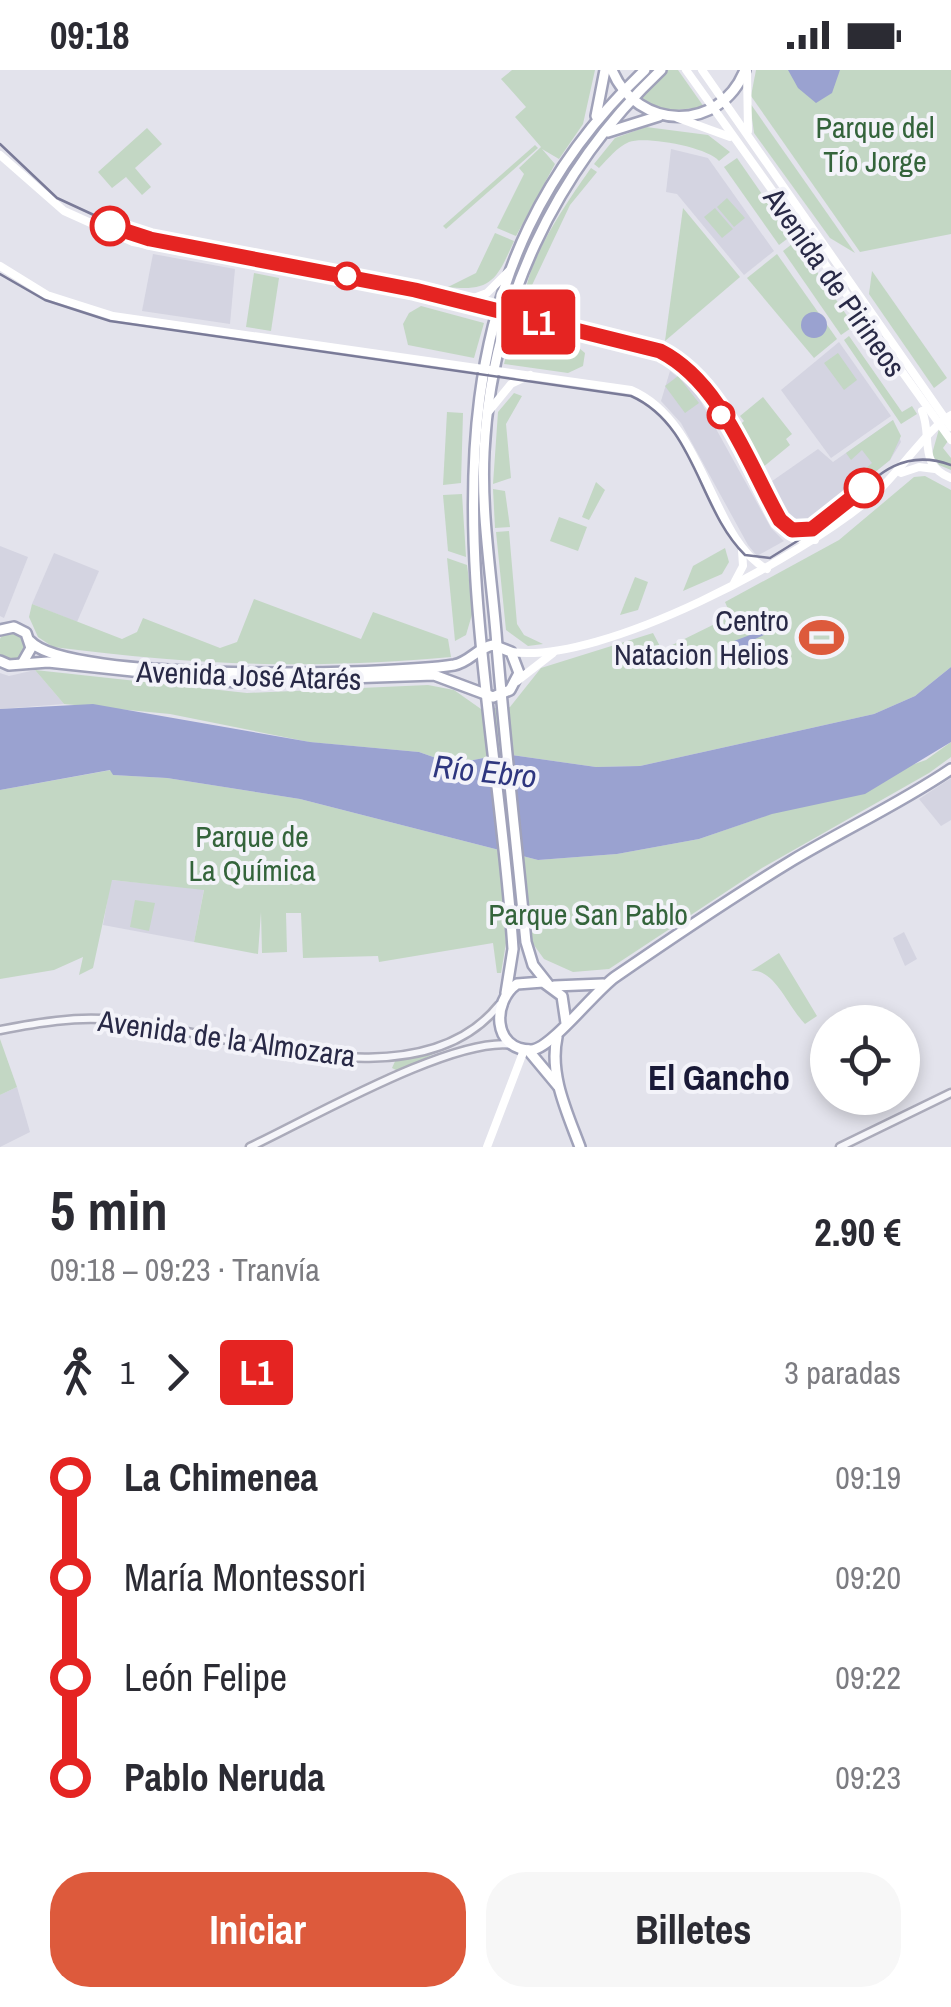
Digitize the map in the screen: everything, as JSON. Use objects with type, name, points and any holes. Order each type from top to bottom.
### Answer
[{"type":"main road","points":[[608,70],[627,95],[661,116]]},
{"type":"main road","points":[[592,126],[608,70]]},
{"type":"main road","points":[[566,1023],[564,1002],[534,965],[526,942],[484,487],[488,367],[548,217],[645,70]]},
{"type":"main road","points":[[558,1086],[500,1028],[499,1005],[506,993],[513,943],[471,482],[494,317],[537,212],[592,126],[660,70]]},
{"type":"main road","name":"Avenida de Pirineos","points":[[686,70],[908,387],[944,418],[951,440]]},
{"type":"main road","name":"Avenida de Pirineos","points":[[702,70],[951,427]]},
{"type":"main road","points":[[678,118],[713,109],[724,101],[746,70]]},
{"type":"main road","points":[[746,70],[749,136]]},
{"type":"main road","points":[[601,135],[634,120],[661,116],[678,118],[734,139]]},
{"type":"main road","points":[[0,154],[53,203],[118,237],[450,305],[638,349],[674,364],[705,395],[778,526],[792,538],[815,540]]},
{"type":"main road","points":[[0,266],[47,294],[113,316],[624,387],[657,406],[684,441],[741,545],[767,569]]},
{"type":"main road","points":[[450,305],[484,295],[511,270]]},
{"type":"main road","points":[[488,412],[511,384],[534,374]]},
{"type":"main road","points":[[908,387],[926,418],[927,453],[935,469]]},
{"type":"main road","points":[[474,688],[468,674],[470,659],[484,646],[497,645],[512,652],[557,650],[640,625],[767,569],[815,540],[898,474],[944,418]]},
{"type":"main road","points":[[898,474],[919,467],[935,469],[951,478]]},
{"type":"main road","points":[[731,587],[743,567],[741,545]]},
{"type":"main road","name":"Avenida José Atarés","points":[[0,630],[18,628],[52,655],[230,674],[364,673],[457,664],[470,659]]},
{"type":"main road","points":[[23,662],[30,640]]},
{"type":"main road","points":[[488,696],[502,695],[557,650]]},
{"type":"main road","points":[[512,652],[519,669],[518,680]]},
{"type":"main road","name":"Avenida José Atarés","points":[[0,661],[10,665],[23,662],[236,682],[434,674],[488,696]]},
{"type":"main road","points":[[580,1147],[558,1086],[554,1062],[557,1037],[566,1023],[606,984],[790,862],[951,769]]},
{"type":"main road","points":[[506,993],[526,981],[577,988],[606,984]]},
{"type":"main road","points":[[522,1048],[557,1037]]},
{"type":"main road","points":[[487,1147],[522,1048]]},
{"type":"street","name":"Avenida de la Almozara","points":[[0,1030],[108,1019],[334,1057],[366,1058],[458,1042],[476,1031],[499,1005]]},
{"type":"street","points":[[250,1147],[454,1052],[494,1043],[522,1048]]},
{"type":"street","points":[[840,1147],[951,1093]]},
{"type":"shaded area","points":[[671,149],[708,158],[774,251],[744,275],[677,194],[666,192]]},
{"type":"shaded area","points":[[153,254],[235,269],[230,324],[142,311]]},
{"type":"shaded area","points":[[839,342],[891,416],[831,458],[781,390]]},
{"type":"shaded area","points":[[670,371],[695,391],[771,528],[784,541],[757,556],[748,545],[681,423],[661,401]]},
{"type":"shaded area","points":[[893,420],[901,442],[890,460],[806,527],[786,523],[765,486],[818,449],[833,462]]},
{"type":"shaded area","points":[[0,546],[28,557],[4,618],[0,616]]},
{"type":"shaded area","points":[[54,553],[99,571],[77,622],[32,604]]},
{"type":"shaded area","points":[[35,670],[64,704],[0,709],[0,673],[9,676]]},
{"type":"shaded area","points":[[951,778],[951,820],[941,826],[919,799]]},
{"type":"shaded area","points":[[111,880],[204,889],[194,942],[103,925]]},
{"type":"shaded area","points":[[904,932],[917,959],[905,966],[893,938]]},
{"type":"shaded area","points":[[17,1087],[30,1132],[0,1147],[0,1095]]},
{"type":"green space","points":[[512,70],[595,70],[583,124],[559,159],[542,149],[555,164],[516,236],[497,228],[524,174],[519,168],[541,147],[515,117],[526,107],[501,79]]},
{"type":"green space","points":[[668,70],[678,70],[704,107],[666,111],[639,99]]},
{"type":"green space","name":"Parque del Tío Jorge","points":[[756,70],[951,70],[951,234],[860,252],[751,96]]},
{"type":"green space","points":[[750,103],[855,253],[830,238],[754,133]]},
{"type":"green space","points":[[646,127],[708,135],[730,152],[719,161],[690,147],[637,141],[621,147],[599,168],[594,164],[615,138]]},
{"type":"green space","points":[[147,128],[162,144],[135,168],[151,187],[142,195],[126,177],[112,188],[98,172]]},
{"type":"green space","points":[[535,145],[538,148],[446,229],[443,226]]},
{"type":"green space","points":[[737,158],[791,236],[779,245],[724,167]]},
{"type":"green space","points":[[591,168],[597,172],[570,205],[525,300],[540,250]]},
{"type":"green space","points":[[727,198],[745,218],[734,227],[717,207]]},
{"type":"green space","points":[[683,208],[740,277],[665,341]]},
{"type":"green space","points":[[715,208],[733,229],[722,238],[704,217]]},
{"type":"green space","points":[[495,233],[514,241],[497,274],[484,285],[448,287],[476,273]]},
{"type":"green space","points":[[796,241],[854,326],[841,335],[783,251]]},
{"type":"green space","points":[[777,254],[837,339],[814,358],[747,278]]},
{"type":"green space","points":[[872,271],[947,378],[934,388],[869,294]]},
{"type":"green space","points":[[254,273],[279,278],[271,331],[246,327]]},
{"type":"green space","points":[[421,306],[484,323],[474,358],[408,345],[403,324],[409,313]]},
{"type":"green space","points":[[513,330],[572,342],[585,353],[583,366],[568,373],[504,364]]},
{"type":"green space","points":[[849,336],[902,412],[912,406],[917,414],[901,424],[844,340]]},
{"type":"green space","points":[[838,353],[857,380],[844,390],[824,363]]},
{"type":"green space","points":[[678,376],[699,403],[685,413],[665,386]]},
{"type":"green space","points":[[514,393],[522,396],[506,424],[511,478],[493,484],[498,412]]},
{"type":"green space","points":[[763,397],[792,434],[786,439],[790,445],[757,472],[734,430],[744,421],[740,416]]},
{"type":"green space","points":[[447,412],[463,413],[461,483],[443,485]]},
{"type":"green space","points":[[893,420],[901,436],[890,460],[810,525],[864,478],[864,470],[872,463],[862,450],[851,460],[846,453]]},
{"type":"green space","points":[[939,429],[948,441],[943,448],[951,458],[951,470],[939,465],[932,454]]},
{"type":"green space","points":[[925,476],[951,490],[951,667],[915,696],[874,714],[640,766],[596,767],[504,754],[453,764],[419,752],[309,742],[170,714],[64,704],[35,670],[247,693],[428,685],[454,690],[481,709],[510,707],[541,668],[653,633],[662,650],[731,616],[725,602],[839,540],[914,477]]},
{"type":"green space","points":[[596,482],[605,490],[589,520],[582,517]]},
{"type":"green space","points":[[493,489],[505,491],[510,527],[495,528]]},
{"type":"green space","points":[[462,494],[466,557],[448,551],[443,495]]},
{"type":"green space","points":[[559,517],[587,527],[578,551],[550,541]]},
{"type":"green space","points":[[509,531],[517,624],[524,635],[543,644],[528,646],[506,630],[496,532]]},
{"type":"green space","points":[[725,548],[729,562],[722,574],[683,591],[693,566]]},
{"type":"green space","points":[[447,558],[467,565],[473,611],[466,635],[455,641]]},
{"type":"green space","points":[[635,577],[648,582],[638,610],[620,615]]},
{"type":"green space","points":[[254,599],[361,639],[373,612],[448,639],[451,657],[299,664],[155,658],[53,647],[38,637],[29,617],[32,604],[122,639],[137,632],[143,618],[220,648],[237,642]]},
{"type":"green space","points":[[7,633],[19,633],[26,640],[26,652],[19,659],[7,659],[0,652],[0,640]]},
{"type":"green space","points":[[951,742],[951,757],[929,773],[762,868],[609,969],[573,972],[544,959],[531,941],[526,892],[502,895],[506,943],[501,973],[497,973],[493,943],[379,962],[378,956],[303,958],[301,913],[286,913],[287,952],[262,953],[261,912],[258,954],[194,942],[204,890],[112,880],[93,968],[79,975],[83,957],[54,970],[0,979],[0,790],[111,770],[113,775],[167,778],[300,799],[538,860],[617,854],[699,839],[926,760]]},
{"type":"green space","points":[[135,900],[155,903],[149,931],[130,927]]},
{"type":"green space","points":[[779,953],[810,1005],[810,1021],[805,1024],[767,975],[751,971]]},
{"type":"green space","points":[[0,1039],[17,1087],[0,1095]]},
{"type":"green space","points":[[435,1053],[400,1072],[392,1068],[397,1057]]},
{"type":"water","points":[[788,70],[840,70],[832,93],[816,103],[798,88]]},
{"type":"water","points":[[814,312],[823,316],[827,325],[823,334],[814,338],[805,334],[801,325],[805,316]]},
{"type":"water","points":[[767,614],[776,616],[779,628],[755,639],[745,652],[738,651],[734,641],[750,635]]},
{"type":"water","name":"Río Ebro","points":[[951,667],[951,742],[865,794],[772,814],[699,839],[617,854],[538,860],[300,799],[167,778],[113,775],[110,770],[0,790],[0,709],[93,704],[310,742],[419,752],[453,764],[504,754],[596,767],[640,766],[874,714],[915,696]]},
{"type":"pier","points":[[512,750],[523,861],[498,854],[490,752]]},
{"type":"tram line","points":[[0,144],[57,198],[135,234],[415,290],[667,355],[687,368],[719,406],[780,520],[793,530],[813,529],[830,519],[880,475],[900,464],[923,460],[951,465]]},
{"type":"tram line","name":"L1","points":[[110,226],[150,239],[415,290],[660,351],[687,367],[706,389],[780,520],[792,530],[812,529],[864,488]]},
{"type":"tram line","points":[[0,274],[45,300],[110,321],[631,396],[653,409],[670,427],[716,515],[745,555],[770,558],[815,530]]},
{"type":"place","name":"Centro Natacion Helios","points":[[822,637]]},
{"type":"district","name":"El Gancho","points":[[719,1077]]},
{"type":"park label","name":"Parque de La Química","points":[[252,853]]},
{"type":"park label","name":"Parque San Pablo","points":[[588,914]]}]
